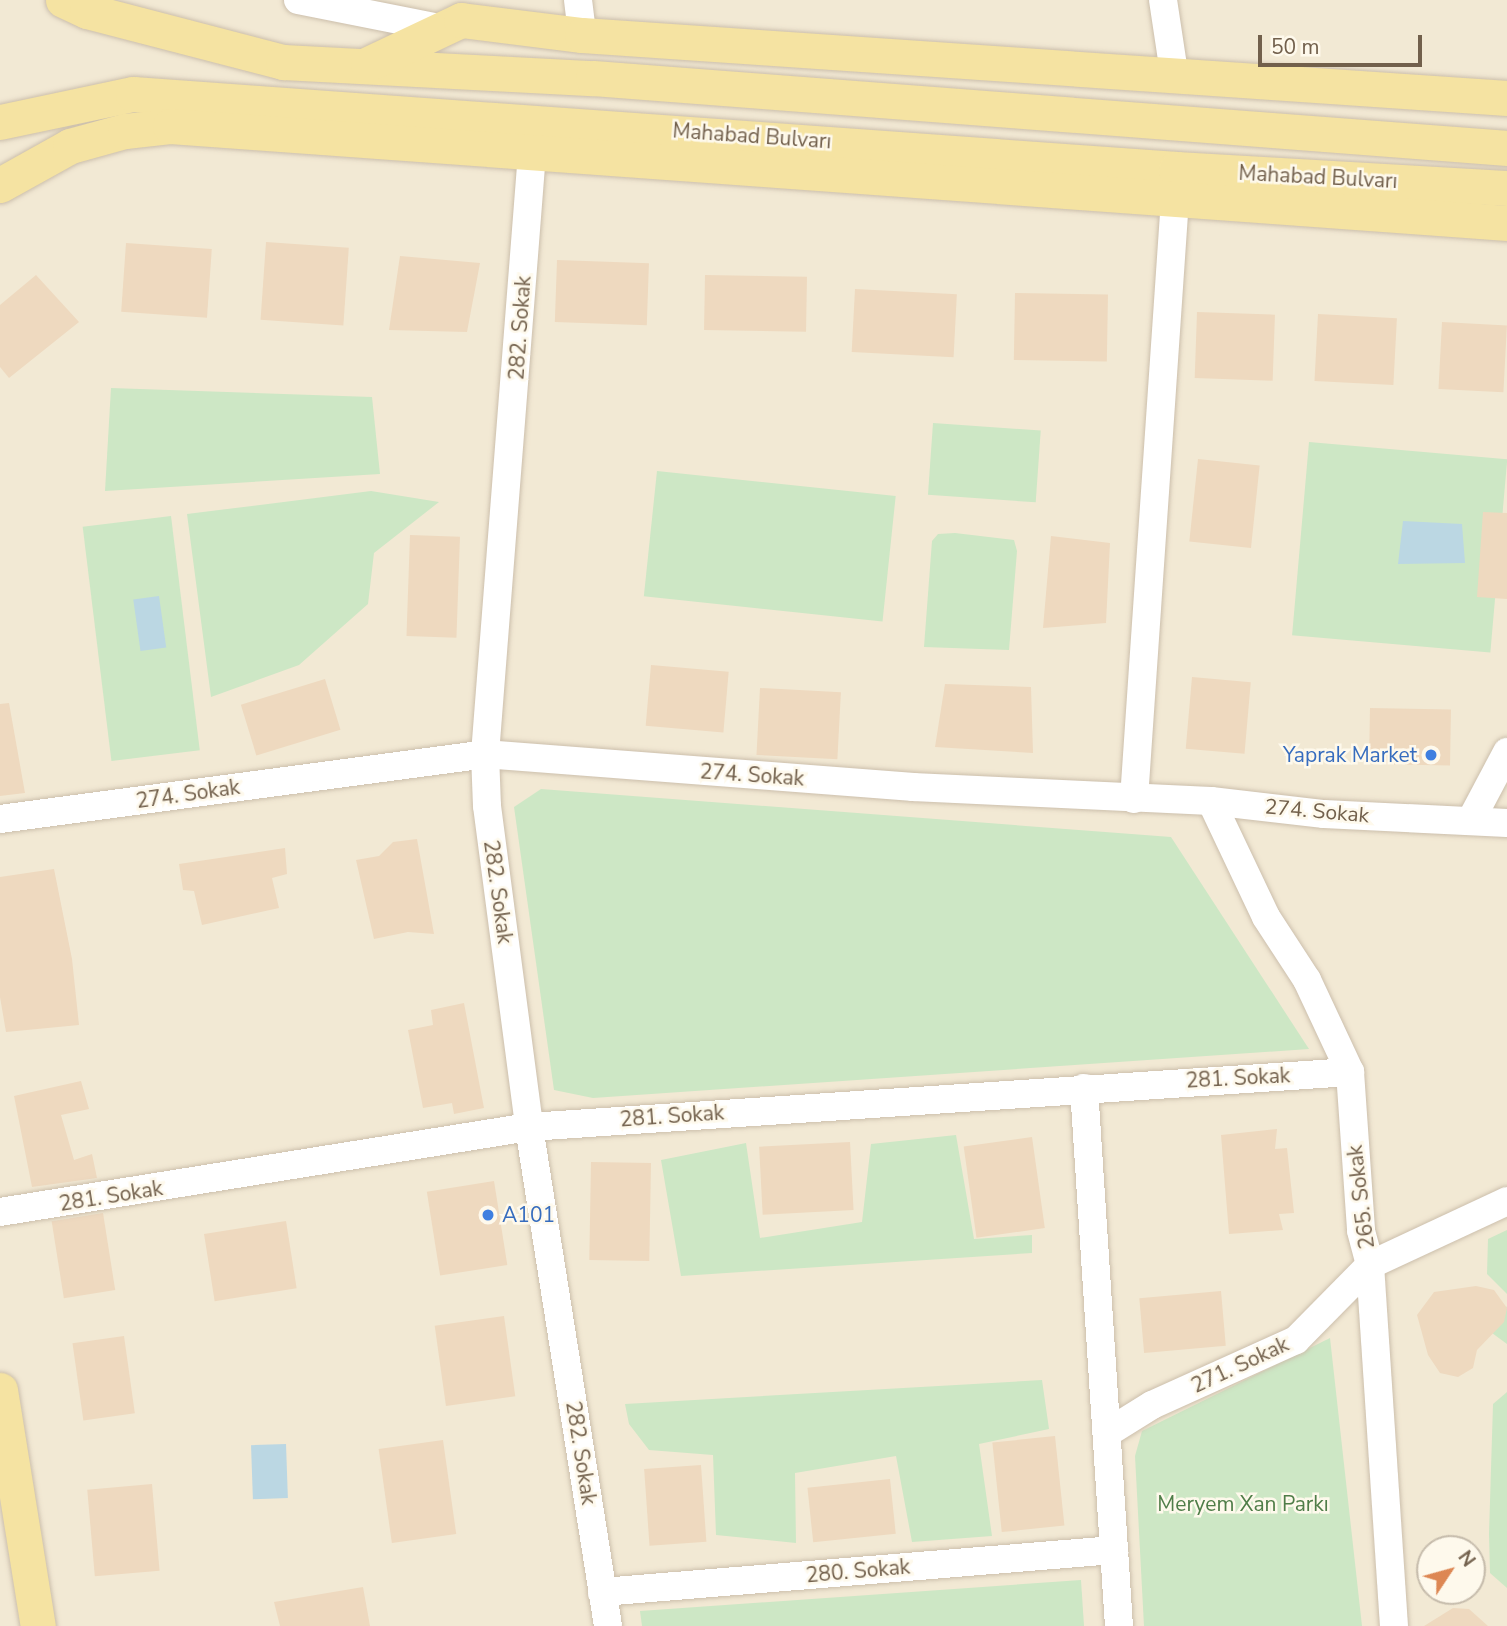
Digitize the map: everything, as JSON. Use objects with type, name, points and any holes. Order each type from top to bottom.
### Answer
[{"type":"main road","name":"Mahabad Bulvarı","points":[[63,0],[283,62],[593,78],[1507,148]]},
{"type":"main road","points":[[363,67],[461,20],[582,35],[1174,73],[1507,98]]},
{"type":"main road","name":"Mahabad Bulvarı","points":[[0,122],[132,94],[1177,169],[1507,188]]},
{"type":"main road","points":[[0,184],[70,146],[125,131],[170,126],[1507,223]]},
{"type":"main road","points":[[0,1390],[38,1626]]},
{"type":"street","points":[[298,0],[444,29]]},
{"type":"street","points":[[578,0],[582,35]]},
{"type":"street","points":[[1163,0],[1174,73]]},
{"type":"street","name":"282. Sokak","points":[[532,153],[485,754],[486,806],[529,1127],[608,1626]]},
{"type":"street","points":[[1134,799],[1175,199]]},
{"type":"street","points":[[1471,820],[1507,752]]},
{"type":"street","name":"274. Sokak","points":[[0,819],[485,754],[1134,799],[1211,801],[1324,814],[1507,823]]},
{"type":"street","name":"265. Sokak","points":[[1211,801],[1266,917],[1307,980],[1350,1072],[1361,1231],[1370,1265],[1394,1626]]},
{"type":"street","name":"281. Sokak","points":[[0,1212],[529,1127],[1350,1072]]},
{"type":"street","points":[[1084,1088],[1119,1626]]},
{"type":"street","name":"271. Sokak","points":[[1107,1433],[1152,1405],[1296,1340],[1370,1265],[1507,1201]]},
{"type":"street","name":"280. Sokak","points":[[603,1592],[1114,1550]]},
{"type":"shaded area","points":[[0,0],[1507,0],[1507,1626],[0,1626]]},
{"type":"green space","points":[[111,388],[372,397],[380,474],[105,491]]},
{"type":"green space","points":[[933,423],[1041,431],[1036,502],[928,495]]},
{"type":"green space","points":[[1309,442],[1507,459],[1490,653],[1292,635]]},
{"type":"green space","points":[[657,471],[896,496],[883,621],[644,596]]},
{"type":"green space","points":[[371,491],[439,502],[374,553],[368,604],[299,665],[211,697],[187,514]]},
{"type":"green space","points":[[171,516],[200,750],[111,761],[83,527]]},
{"type":"green space","points":[[955,533],[1014,540],[1017,551],[1009,650],[924,647],[932,541],[938,534]]},
{"type":"green space","points":[[541,789],[1171,837],[1309,1049],[593,1098],[554,1090],[514,807]]},
{"type":"green space","points":[[956,1135],[974,1239],[1032,1235],[1032,1253],[681,1276],[661,1160],[746,1143],[760,1238],[862,1222],[871,1144]]},
{"type":"green space","points":[[1507,1230],[1507,1294],[1487,1274],[1488,1239]]},
{"type":"green space","points":[[1507,1306],[1507,1344],[1492,1333]]},
{"type":"green space","name":"Meryem Xan Parkı","points":[[1330,1338],[1362,1626],[1144,1626],[1135,1456],[1142,1431]]},
{"type":"green space","points":[[1042,1380],[1049,1429],[979,1444],[992,1536],[912,1542],[896,1456],[795,1473],[796,1543],[716,1535],[713,1455],[649,1450],[629,1424],[625,1404]]},
{"type":"green space","points":[[1507,1392],[1507,1588],[1490,1573],[1489,1534],[1493,1404]]},
{"type":"green space","points":[[1081,1580],[1084,1626],[642,1626],[640,1611]]},
{"type":"water","points":[[1403,521],[1462,524],[1465,563],[1398,564]]},
{"type":"water","points":[[159,596],[166,647],[140,651],[133,600]]},
{"type":"water","points":[[286,1444],[288,1498],[253,1499],[251,1445]]},
{"type":"building","points":[[266,242],[349,248],[343,326],[261,320]]},
{"type":"building","points":[[126,243],[212,249],[207,318],[121,312]]},
{"type":"building","points":[[400,256],[480,263],[467,332],[389,330]]},
{"type":"building","points":[[557,260],[649,263],[647,325],[555,322]]},
{"type":"building","points":[[36,275],[79,322],[9,378],[0,367],[0,305]]},
{"type":"building","points":[[705,275],[807,277],[806,332],[704,330]]},
{"type":"building","points":[[855,289],[957,294],[954,357],[852,352]]},
{"type":"building","points":[[1015,293],[1108,295],[1107,362],[1014,360]]},
{"type":"building","points":[[1197,312],[1275,315],[1273,381],[1195,378]]},
{"type":"building","points":[[1318,314],[1397,318],[1393,385],[1314,381]]},
{"type":"building","points":[[1442,322],[1507,325],[1503,392],[1438,389]]},
{"type":"building","points":[[1198,459],[1260,465],[1251,548],[1189,542]]},
{"type":"building","points":[[1483,512],[1507,513],[1507,599],[1477,597]]},
{"type":"building","points":[[410,535],[460,537],[456,638],[406,636]]},
{"type":"building","points":[[1051,536],[1110,543],[1106,623],[1043,628]]},
{"type":"building","points":[[651,665],[729,672],[723,733],[646,726]]},
{"type":"building","points":[[1192,677],[1251,682],[1245,754],[1186,749]]},
{"type":"building","points":[[325,679],[340,730],[256,755],[241,705]]},
{"type":"building","points":[[945,684],[1031,687],[1033,753],[935,747]]},
{"type":"building","points":[[760,688],[841,692],[837,759],[756,755]]},
{"type":"building","points":[[9,703],[25,793],[0,796],[0,704]]},
{"type":"building","points":[[1370,708],[1451,709],[1450,765],[1369,764]]},
{"type":"building","points":[[417,839],[434,934],[408,932],[374,939],[356,860],[379,856],[393,842]]},
{"type":"building","points":[[285,848],[287,874],[272,878],[279,908],[202,925],[194,891],[183,890],[179,864]]},
{"type":"building","points":[[54,869],[72,959],[79,1025],[6,1032],[0,997],[0,877]]},
{"type":"building","points":[[464,1003],[484,1108],[454,1114],[452,1103],[423,1108],[408,1030],[433,1025],[431,1010]]},
{"type":"building","points":[[81,1081],[89,1109],[61,1115],[74,1160],[92,1154],[97,1178],[32,1187],[14,1096]]},
{"type":"building","points":[[1277,1129],[1275,1149],[1287,1148],[1294,1213],[1279,1214],[1283,1230],[1229,1234],[1221,1135]]},
{"type":"building","points":[[1032,1137],[1045,1228],[976,1238],[964,1147]]},
{"type":"building","points":[[850,1142],[854,1210],[763,1215],[759,1147]]},
{"type":"building","points":[[591,1162],[651,1163],[649,1261],[589,1260]]},
{"type":"building","points":[[494,1181],[507,1265],[440,1276],[427,1192]]},
{"type":"building","points":[[103,1213],[115,1290],[64,1298],[52,1221]]},
{"type":"building","points":[[286,1221],[297,1288],[215,1301],[204,1234]]},
{"type":"building","points":[[1476,1286],[1494,1290],[1507,1308],[1504,1322],[1477,1350],[1473,1368],[1458,1377],[1440,1373],[1428,1355],[1417,1315],[1434,1292]]},
{"type":"building","points":[[1221,1291],[1226,1346],[1144,1353],[1139,1298]]},
{"type":"building","points":[[504,1316],[515,1396],[446,1406],[435,1326]]},
{"type":"building","points":[[124,1336],[135,1413],[83,1420],[73,1343]]},
{"type":"building","points":[[1055,1436],[1064,1526],[1002,1532],[992,1443]]},
{"type":"building","points":[[443,1440],[456,1534],[392,1543],[379,1449]]},
{"type":"building","points":[[701,1465],[706,1542],[650,1546],[644,1469]]},
{"type":"building","points":[[890,1479],[896,1534],[813,1542],[807,1488]]},
{"type":"building","points":[[152,1484],[160,1571],[95,1576],[87,1490]]},
{"type":"building","points":[[363,1587],[370,1626],[280,1626],[274,1602]]},
{"type":"building","points":[[1453,1608],[1469,1609],[1488,1626],[1424,1626]]},
{"type":"place","name":"Yaprak Market","points":[[1431,755]]},
{"type":"place","name":"A101","points":[[488,1215]]}]
